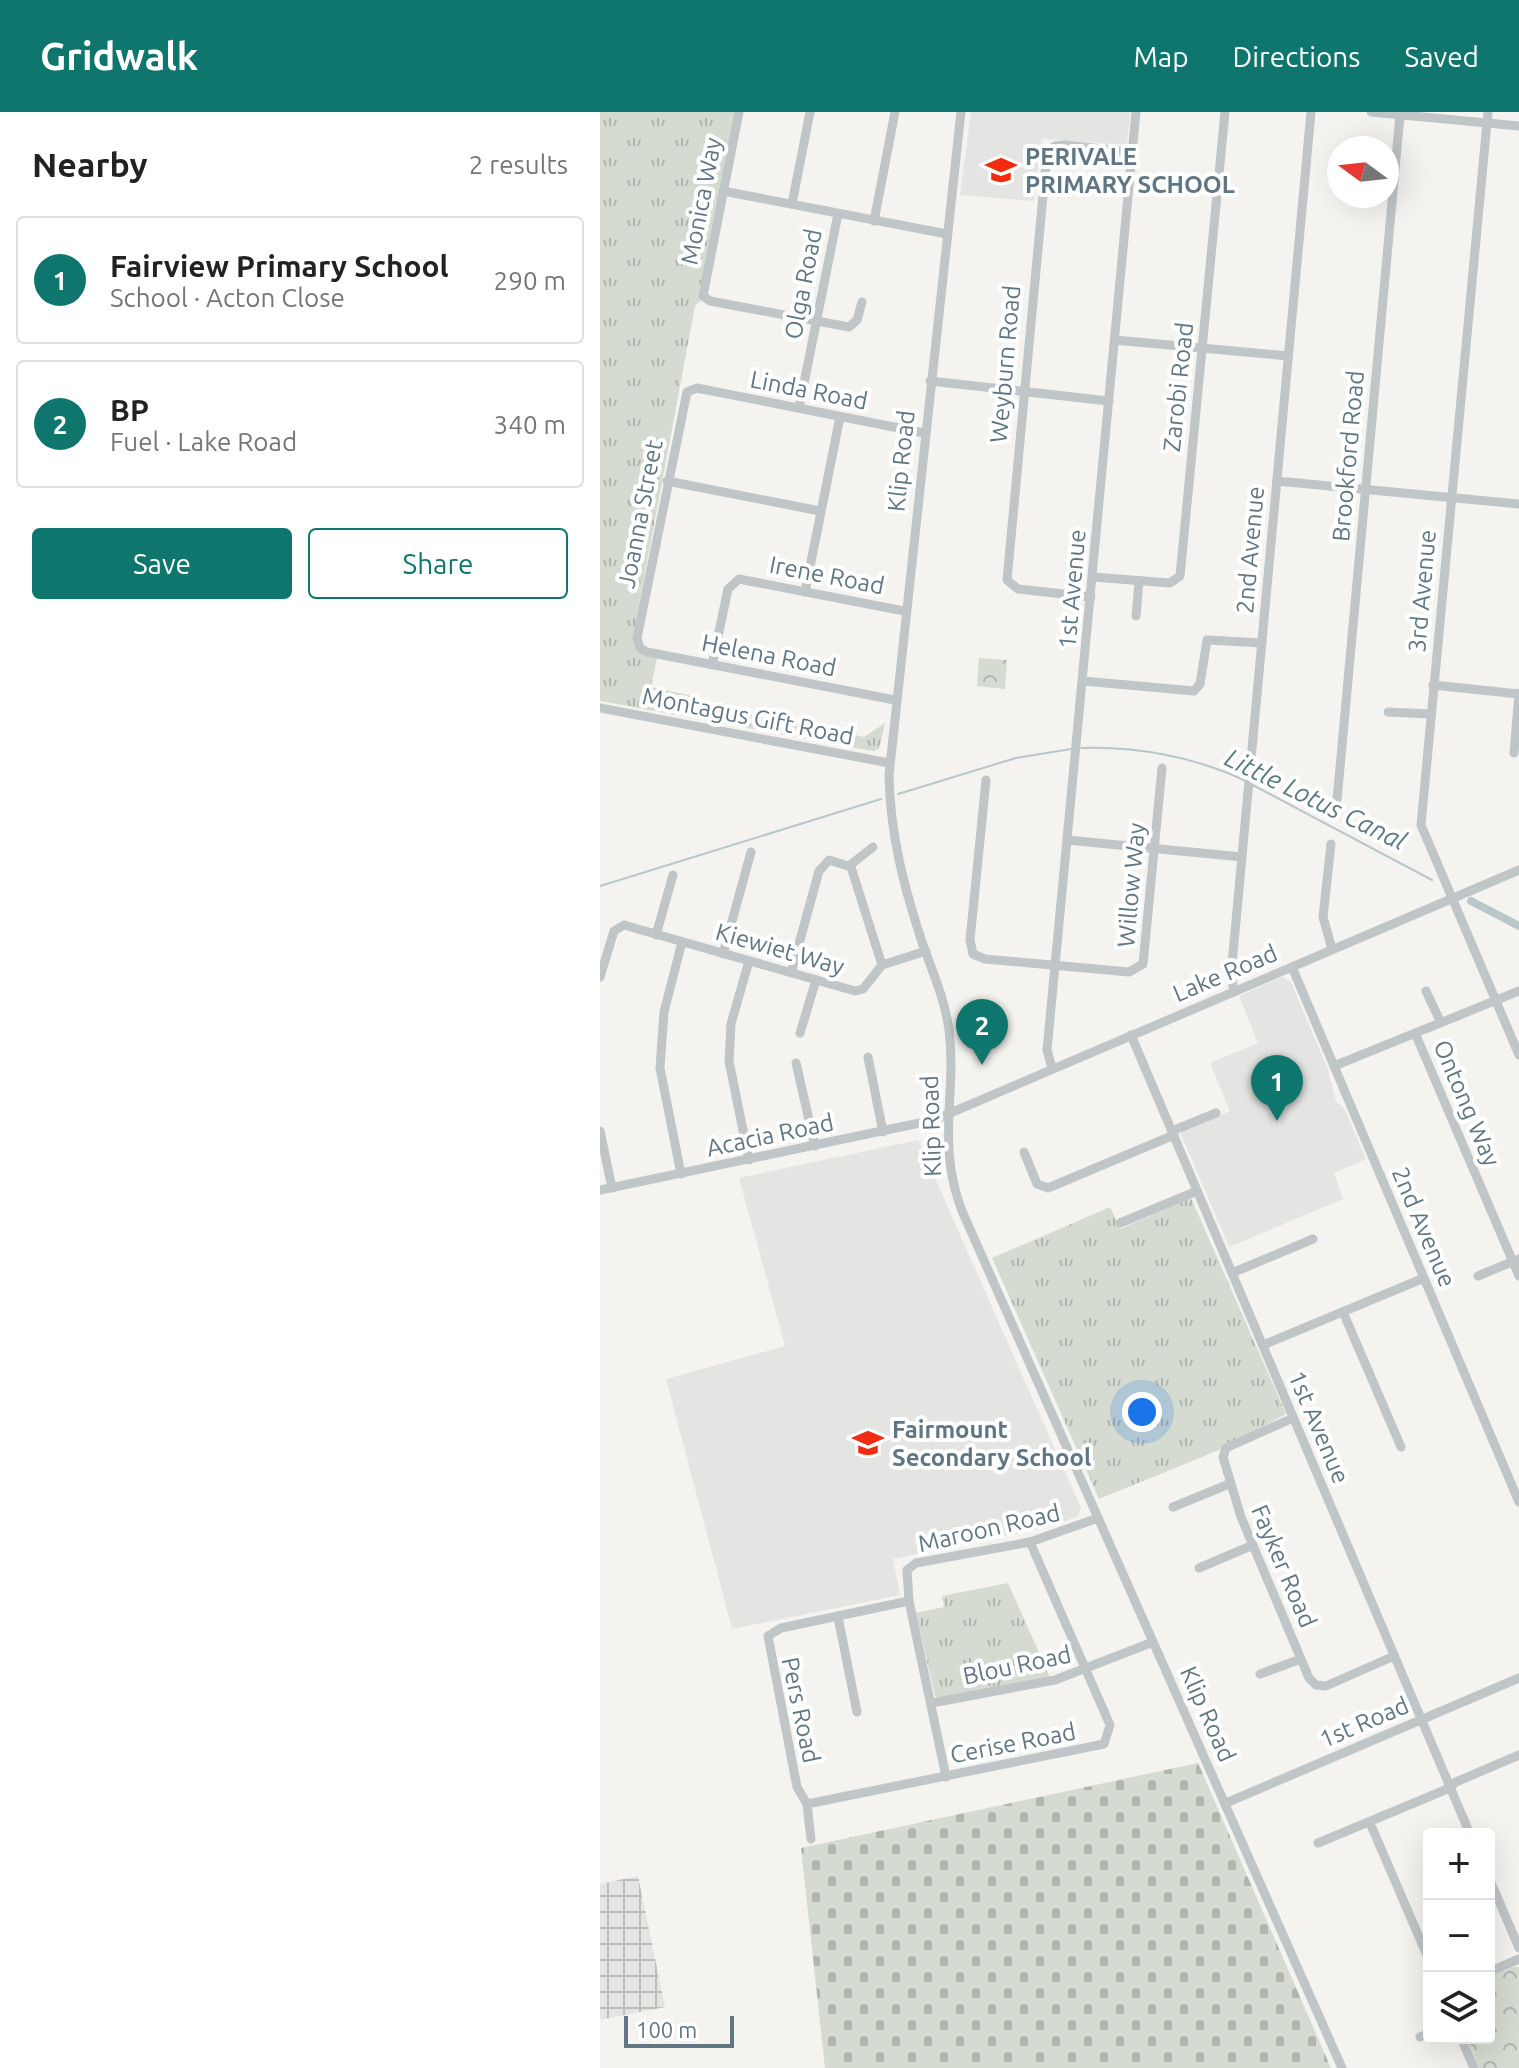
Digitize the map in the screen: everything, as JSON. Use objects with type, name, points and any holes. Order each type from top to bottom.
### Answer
[{"type":"street","name":"Monica Way","points":[[739,112],[704,297],[710,301],[816,323]]},
{"type":"street","points":[[792,204],[810,112]]},
{"type":"street","points":[[874,221],[895,112]]},
{"type":"street","name":"Klip Road","points":[[961,112],[889,763],[890,806],[902,879],[949,1031],[948,1164],[955,1195],[1342,2068]]},
{"type":"street","name":"1st Avenue","points":[[1052,1068],[1047,1050],[1136,112]]},
{"type":"street","name":"Zarobi Road","points":[[1093,577],[1170,583],[1180,576],[1225,112]]},
{"type":"street","name":"2nd Avenue","points":[[1234,991],[1231,975],[1311,112]]},
{"type":"street","points":[[1371,112],[1488,117],[1519,126]]},
{"type":"street","name":"Brookford Road","points":[[1337,800],[1400,115]]},
{"type":"street","name":"3rd Avenue","points":[[1488,117],[1421,825],[1519,1055]]},
{"type":"street","name":"Weyburn Road","points":[[1091,597],[1018,589],[1007,580],[1023,392],[1047,153],[1055,146],[1064,145],[1133,152]]},
{"type":"street","points":[[723,191],[947,234]]},
{"type":"street","name":"Olga Road","points":[[799,408],[838,214]]},
{"type":"street","points":[[816,323],[849,327],[857,320],[862,302]]},
{"type":"street","points":[[1115,340],[1288,356]]},
{"type":"street","points":[[930,381],[1109,401]]},
{"type":"street","name":"Linda Road","points":[[687,392],[697,388],[924,433]]},
{"type":"street","name":"Joanna Street","points":[[638,645],[667,481],[687,392]]},
{"type":"street","points":[[805,592],[840,417]]},
{"type":"street","points":[[667,481],[820,511]]},
{"type":"street","points":[[1277,481],[1519,504]]},
{"type":"street","name":"Irene Road","points":[[712,665],[728,589],[733,581],[745,579],[904,611]]},
{"type":"street","points":[[1136,616],[1139,581]]},
{"type":"street","points":[[1083,681],[1194,691],[1200,684],[1207,640],[1262,643]]},
{"type":"street","name":"Helena Road","points":[[638,645],[647,652],[895,700]]},
{"type":"street","points":[[1433,685],[1519,694],[1514,753]]},
{"type":"street","name":"Montagus Gift Road","points":[[600,708],[889,763]]},
{"type":"street","points":[[1388,712],[1430,714]]},
{"type":"street","name":"Willow Way","points":[[1056,965],[1129,972],[1139,969],[1144,955],[1162,768]]},
{"type":"street","points":[[986,780],[970,948],[973,954],[985,959],[1056,965]]},
{"type":"street","points":[[1067,840],[1242,857]]},
{"type":"street","points":[[1331,844],[1323,917],[1332,949]]},
{"type":"street","points":[[849,866],[873,847]]},
{"type":"street","points":[[723,954],[751,852]]},
{"type":"street","points":[[791,973],[819,871],[829,860],[849,866]]},
{"type":"street","points":[[849,866],[882,965]]},
{"type":"street","name":"Lake Road","points":[[946,1115],[1519,870]]},
{"type":"street","points":[[656,935],[673,875]]},
{"type":"street","name":"Kiewiet Way","points":[[610,943],[614,931],[624,925],[859,992],[882,965],[926,951]]},
{"type":"street","points":[[681,1174],[660,1068],[664,1012],[682,942]]},
{"type":"street","points":[[600,952],[610,943]]},
{"type":"street","points":[[600,977],[610,943]]},
{"type":"street","points":[[749,961],[731,1024],[729,1061],[749,1160]]},
{"type":"street","name":"2nd Avenue","points":[[1292,967],[1519,1502]]},
{"type":"street","points":[[800,1033],[816,980]]},
{"type":"street","points":[[1426,991],[1440,1021]]},
{"type":"street","points":[[1334,1066],[1519,991]]},
{"type":"street","name":"Ontong Way","points":[[1415,1033],[1516,1260],[1519,1276]]},
{"type":"street","name":"1st Avenue","points":[[1131,1035],[1468,1828]]},
{"type":"street","points":[[868,1057],[883,1132]]},
{"type":"street","points":[[796,1063],[815,1146]]},
{"type":"street","points":[[1024,1152],[1037,1184],[1051,1187],[1216,1113]]},
{"type":"street","name":"Acacia Road","points":[[600,1190],[883,1132],[946,1115]]},
{"type":"street","points":[[600,1131],[603,1159],[612,1188]]},
{"type":"street","points":[[1120,1223],[1197,1191]]},
{"type":"street","points":[[1232,1273],[1313,1239]]},
{"type":"street","points":[[1478,1276],[1516,1260]]},
{"type":"street","points":[[1263,1345],[1424,1278]]},
{"type":"street","points":[[1343,1312],[1401,1447]]},
{"type":"street","name":"Fayker Road","points":[[1293,1418],[1226,1448],[1223,1457],[1229,1484],[1301,1659],[1312,1683],[1321,1687],[1394,1656]]},
{"type":"street","points":[[1173,1507],[1229,1484]]},
{"type":"street","name":"Maroon Road","points":[[946,1777],[906,1575],[912,1565],[1030,1542],[1098,1518]]},
{"type":"street","name":"Cerise Road","points":[[807,1804],[1104,1744],[1110,1725],[1030,1542]]},
{"type":"street","points":[[1199,1568],[1253,1545]]},
{"type":"street","name":"Pers Road","points":[[811,1839],[807,1804],[797,1787],[767,1640],[771,1632],[781,1628],[909,1601]]},
{"type":"street","points":[[838,1617],[857,1712]]},
{"type":"street","name":"Blou Road","points":[[932,1703],[1055,1680],[1085,1671],[1153,1642]]},
{"type":"street","points":[[1260,1674],[1301,1659]]},
{"type":"street","name":"1st Road","points":[[1226,1803],[1519,1678]]},
{"type":"street","points":[[1318,1843],[1370,1823],[1519,1755]]},
{"type":"street","points":[[1370,1823],[1423,1946]]},
{"type":"street","points":[[1495,1892],[1519,1948]]},
{"type":"street","points":[[1495,1969],[1519,1959]]},
{"type":"street","points":[[1464,2044],[1474,2068]]},
{"type":"shaded area","name":"PERIVALE PRIMARY SCHOOL","points":[[971,112],[1130,112],[1127,145],[1042,139],[1034,201],[960,195]]},
{"type":"shaded area","points":[[1282,977],[1291,982],[1328,1070],[1336,1101],[1344,1108],[1366,1159],[1334,1173],[1343,1199],[1229,1247],[1180,1132],[1230,1111],[1210,1063],[1258,1043],[1239,996]]},
{"type":"shaded area","name":"Fairmount Secondary School","points":[[918,1140],[1081,1508],[1078,1516],[1054,1526],[893,1559],[900,1595],[732,1629],[666,1379],[785,1346],[739,1178]]},
{"type":"shaded area","points":[[638,1876],[665,2007],[600,2020],[600,1884]]},
{"type":"green space","points":[[600,112],[736,112],[703,298],[695,306],[633,637],[636,649],[657,657],[651,687],[698,697],[697,704],[864,737],[885,723],[879,749],[873,751],[600,701]]},
{"type":"green space","points":[[979,658],[1007,660],[1005,689],[977,686]]},
{"type":"green space","points":[[1191,1198],[1286,1414],[1219,1450],[1099,1499],[992,1258],[1110,1207],[1120,1229]]},
{"type":"green space","points":[[1008,1583],[1050,1677],[939,1698],[935,1696],[916,1613],[944,1607],[942,1596]]},
{"type":"green space","points":[[1198,1763],[1331,2068],[825,2068],[801,1848]]},
{"type":"green space","points":[[1519,1967],[1519,2068],[1479,2068],[1469,2044],[1495,2044],[1495,1975]]},
{"type":"waterway","name":"Little Lotus Canal","points":[[1081,748],[1144,751],[1186,759],[1246,781]]},
{"type":"waterway","name":"Little Lotus Canal","points":[[898,794],[1016,758],[1071,749]]},
{"type":"waterway","name":"Little Lotus Canal","points":[[1251,784],[1432,880]]},
{"type":"waterway","name":"Little Lotus Canal","points":[[600,886],[881,799]]},
{"type":"waterway","name":"Little Lotus Canal","points":[[1471,901],[1519,926]]},
{"type":"place","name":"PERIVALE PRIMARY SCHOOL","points":[[1001,170]]},
{"type":"place","name":"BP","points":[[982,1065]]},
{"type":"place","name":"Fairview Primary School","points":[[1277,1121]]},
{"type":"place","name":"Fairmount Secondary School","points":[[868,1443]]}]
